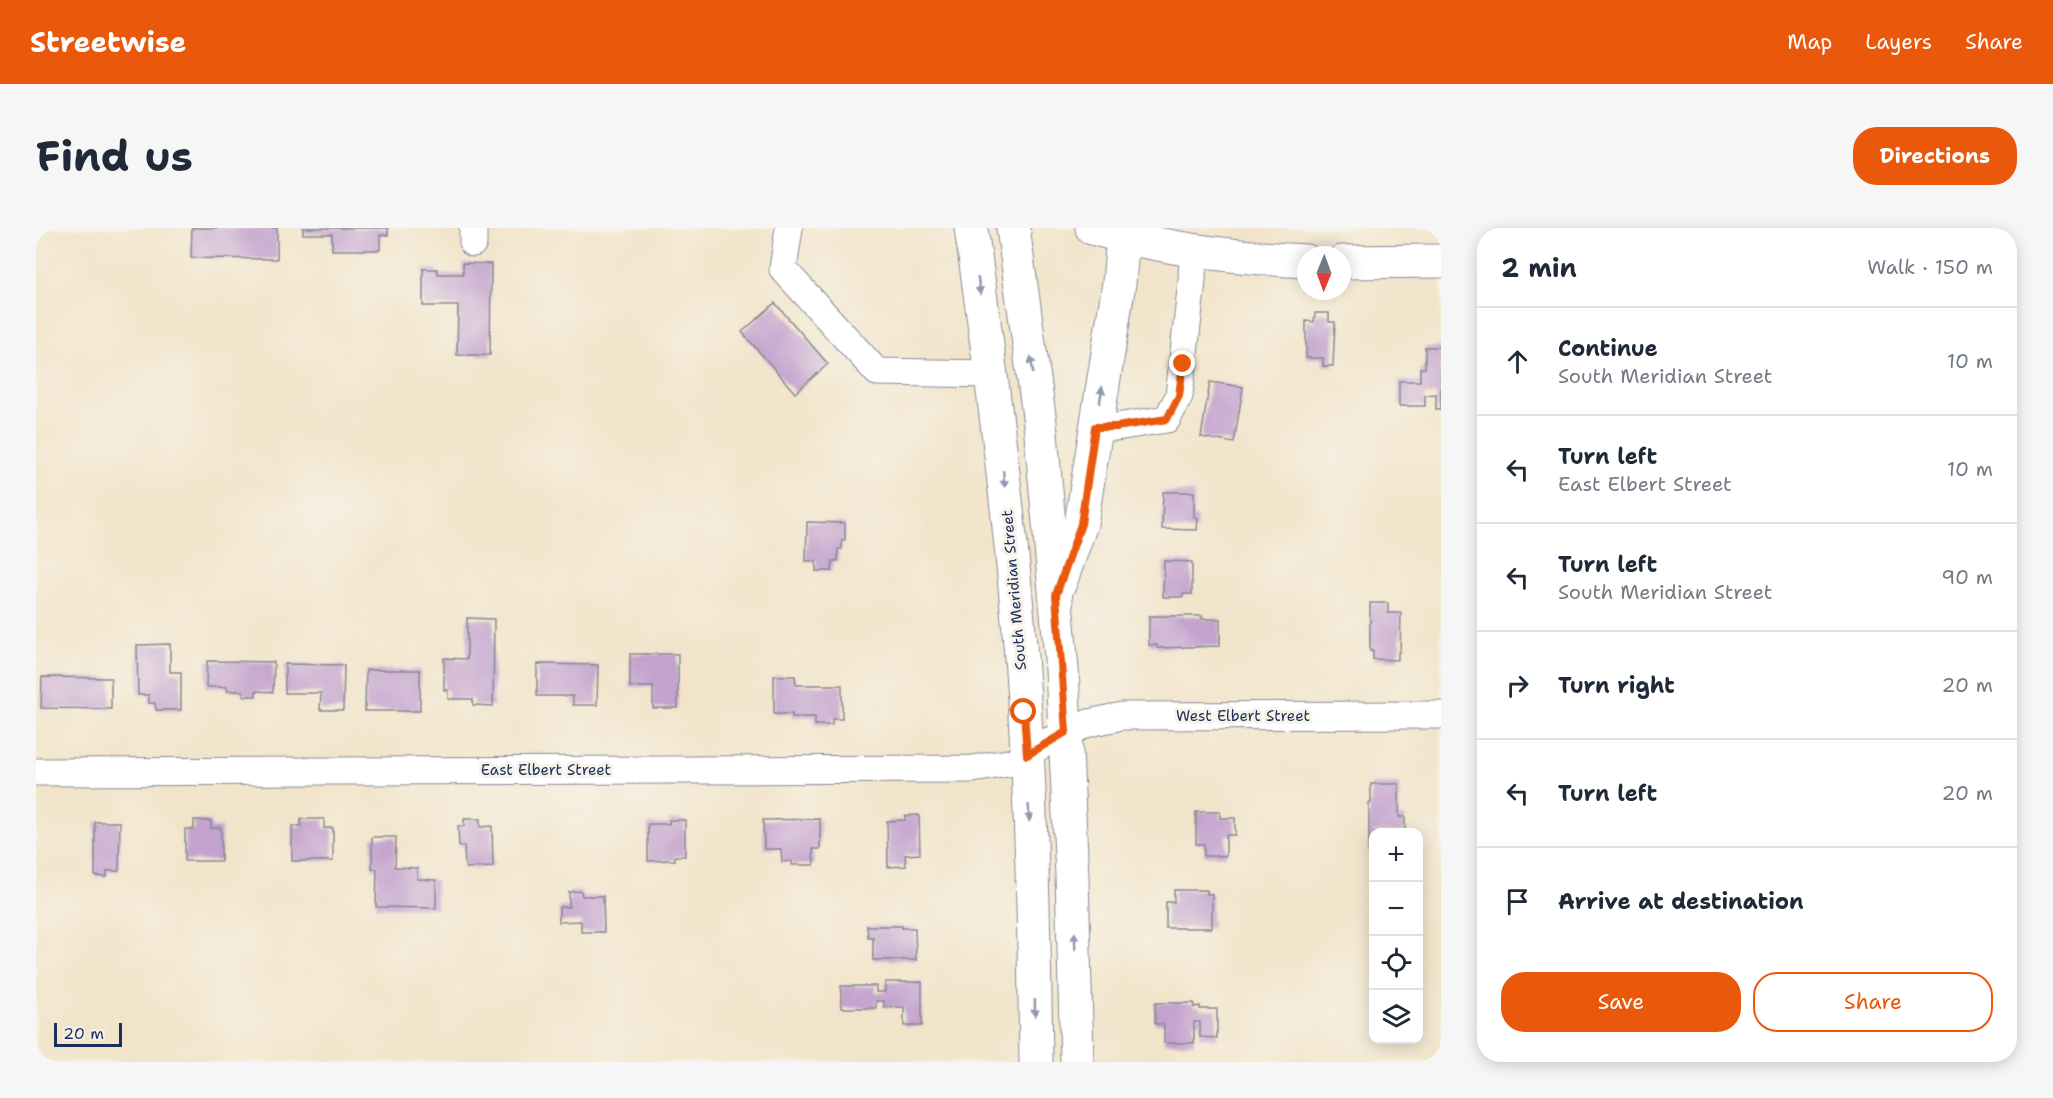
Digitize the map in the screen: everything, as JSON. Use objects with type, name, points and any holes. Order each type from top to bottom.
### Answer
[{"type":"main road","name":"South Meridian Street","points":[[971,228],[992,374],[1017,611],[1047,742],[1077,1001],[1077,1062]]},
{"type":"main road","name":"South Meridian Street","points":[[1013,228],[1040,423],[1056,595],[1034,935],[1036,1062]]},
{"type":"main road","name":"South Meridian Street","points":[[1056,595],[1081,524],[1119,283],[1113,231]]},
{"type":"main road","points":[[1113,231],[1193,251],[1297,260]]},
{"type":"main road","points":[[1351,262],[1441,261]]},
{"type":"street","points":[[789,228],[783,269],[877,372],[992,374]]},
{"type":"street","points":[[1095,427],[1116,427],[1167,419],[1179,396],[1192,281],[1193,251]]},
{"type":"street","name":"West Elbert Street","points":[[1047,742],[1089,723],[1122,716],[1441,716]]},
{"type":"street","name":"East Elbert Street","points":[[36,772],[973,769],[1013,762],[1047,742]]},
{"type":"building","points":[[192,228],[277,228],[277,259],[191,258]]},
{"type":"building","points":[[303,228],[388,228],[388,235],[380,235],[380,250],[332,250],[332,234],[303,234]]},
{"type":"building","points":[[463,263],[491,264],[490,355],[457,355],[458,306],[423,306],[423,269],[437,269],[438,274],[463,274]]},
{"type":"building","points":[[775,303],[828,364],[795,393],[742,332]]},
{"type":"building","points":[[1315,313],[1329,313],[1329,322],[1335,322],[1333,366],[1323,366],[1323,358],[1306,358],[1306,321],[1314,322]]},
{"type":"building","points":[[1425,347],[1441,347],[1441,409],[1436,409],[1436,394],[1425,395],[1425,406],[1399,406],[1399,381],[1420,381],[1420,368],[1425,368]]},
{"type":"building","points":[[1210,382],[1243,387],[1234,443],[1201,437]]},
{"type":"building","points":[[1163,492],[1194,492],[1194,517],[1198,518],[1197,530],[1162,529]]},
{"type":"building","points":[[807,522],[845,523],[845,540],[842,540],[842,549],[838,549],[838,561],[833,561],[832,571],[816,571],[816,561],[806,561]]},
{"type":"building","points":[[1164,561],[1192,562],[1192,594],[1183,594],[1183,597],[1163,597]]},
{"type":"building","points":[[1370,603],[1388,603],[1388,613],[1401,613],[1398,660],[1373,659],[1373,651],[1370,651]]},
{"type":"building","points":[[1149,616],[1202,616],[1202,619],[1220,619],[1220,646],[1157,648],[1157,645],[1149,645]]},
{"type":"building","points":[[467,618],[494,619],[493,706],[473,705],[473,699],[448,699],[448,690],[444,690],[444,658],[467,659]]},
{"type":"building","points":[[170,644],[170,672],[181,672],[181,710],[156,710],[155,703],[149,703],[149,695],[138,695],[137,645]]},
{"type":"building","points":[[630,654],[678,654],[678,708],[653,708],[653,687],[630,687]]},
{"type":"building","points":[[207,661],[274,662],[273,692],[256,691],[256,696],[243,696],[243,691],[227,691],[227,687],[206,687]]},
{"type":"building","points":[[285,664],[344,665],[343,710],[320,710],[321,693],[285,693]]},
{"type":"building","points":[[537,664],[598,665],[597,705],[573,705],[573,696],[537,696]]},
{"type":"building","points":[[366,670],[420,670],[420,711],[365,711]]},
{"type":"building","points":[[774,676],[795,676],[796,685],[842,685],[842,719],[832,719],[832,725],[815,725],[815,717],[774,714]]},
{"type":"building","points":[[42,677],[111,678],[111,709],[41,708]]},
{"type":"building","points":[[1371,784],[1399,784],[1399,817],[1405,817],[1405,828],[1369,828],[1369,803],[1371,803]]},
{"type":"building","points":[[1196,812],[1220,812],[1220,818],[1235,818],[1235,835],[1226,835],[1226,856],[1204,856],[1204,844],[1196,844]]},
{"type":"building","points":[[919,815],[920,854],[905,855],[906,866],[888,867],[887,821],[905,820],[905,816]]},
{"type":"building","points":[[301,819],[324,819],[324,828],[333,828],[333,861],[292,861],[292,826],[301,826]]},
{"type":"building","points":[[464,819],[480,819],[480,827],[492,826],[493,867],[466,868],[464,846],[459,846],[458,826],[464,826]]},
{"type":"building","points":[[820,819],[820,849],[813,849],[814,865],[792,865],[792,861],[782,862],[781,849],[764,849],[763,820]]},
{"type":"building","points":[[194,820],[211,821],[211,828],[221,828],[221,861],[185,861],[185,829],[194,829]]},
{"type":"building","points":[[669,820],[685,820],[685,856],[675,856],[675,860],[648,861],[648,824],[669,824]]},
{"type":"building","points":[[95,822],[120,822],[119,871],[107,871],[107,877],[95,876]]},
{"type":"building","points":[[372,837],[396,837],[395,867],[417,868],[417,879],[436,880],[436,908],[376,907],[377,869],[372,869]]},
{"type":"building","points":[[1174,890],[1207,890],[1207,894],[1212,894],[1212,928],[1166,928],[1166,902],[1174,902]]},
{"type":"building","points":[[581,891],[582,896],[603,896],[604,932],[581,932],[581,921],[559,922],[559,907],[569,907],[569,892]]},
{"type":"building","points":[[867,926],[915,928],[916,960],[873,960],[873,938],[868,938]]},
{"type":"building","points":[[885,982],[922,982],[922,1026],[904,1026],[904,1007],[884,1007],[884,1001],[876,1001],[876,1008],[841,1008],[841,986],[876,986],[876,992],[885,992]]},
{"type":"building","points":[[1155,1003],[1194,1003],[1194,1007],[1200,1006],[1200,1009],[1217,1009],[1217,1038],[1200,1037],[1200,1022],[1194,1022],[1194,1043],[1164,1043],[1164,1024],[1155,1024]]},
{"type":"route","points":[[1024,712],[1027,755],[1066,732],[1056,595],[1081,524],[1095,427],[1116,427],[1167,419],[1179,396],[1183,364]]}]
